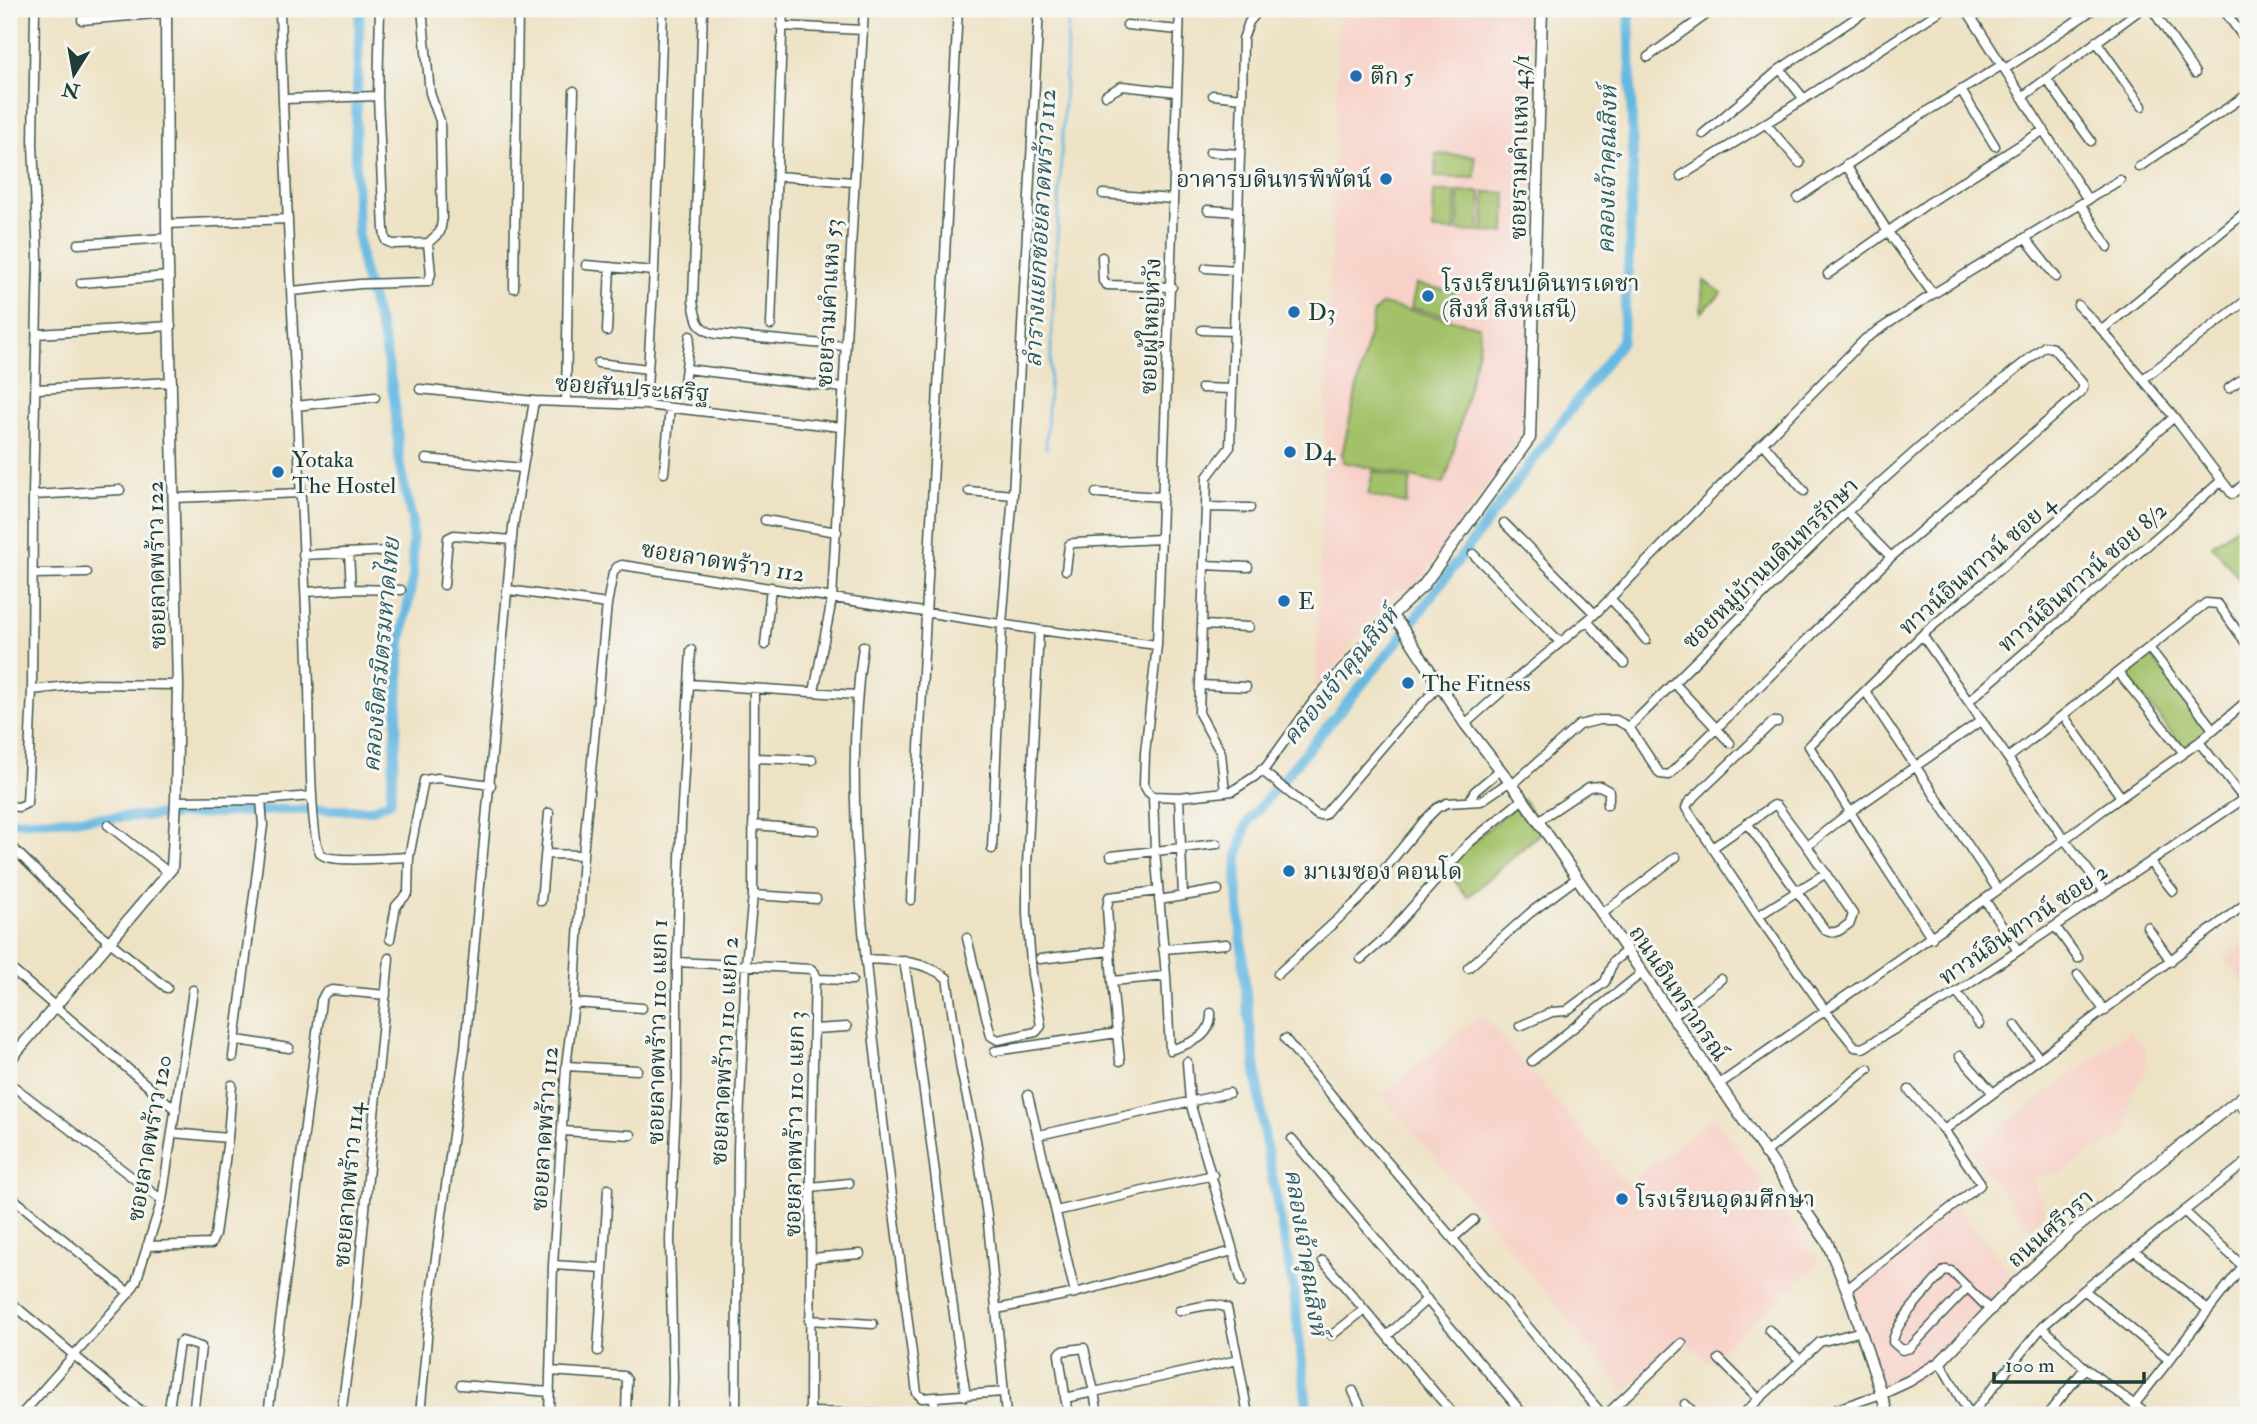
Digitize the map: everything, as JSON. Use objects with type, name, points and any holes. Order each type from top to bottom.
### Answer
[{"type":"street","points":[[9,806],[19,807],[27,803],[33,690],[33,495],[38,258],[33,144],[35,9]]},
{"type":"street","points":[[281,9],[306,592],[313,825],[317,846],[325,857],[351,860],[410,857]]},
{"type":"street","points":[[380,9],[378,96],[384,230],[386,241],[393,244],[428,243],[440,232],[442,221],[440,121],[430,93],[422,9]]},
{"type":"street","points":[[514,288],[518,9]]},
{"type":"street","points":[[646,405],[654,271],[663,9]]},
{"type":"street","points":[[703,9],[693,273],[696,323],[703,330],[716,334],[845,346]]},
{"type":"street","points":[[771,325],[783,9]]},
{"type":"street","name":"ซอยรามคำแหง 53","points":[[814,692],[832,599],[837,532],[853,181],[864,9]]},
{"type":"street","points":[[911,900],[958,9]]},
{"type":"street","points":[[992,849],[1002,624],[1013,495],[1039,9]]},
{"type":"street","name":"ซอยผู้ใหญ่หวัง","points":[[1157,645],[1180,9]]},
{"type":"street","points":[[1225,793],[1221,752],[1199,713],[1207,477],[1230,447],[1242,39],[1260,9]]},
{"type":"street","name":"ซอยรามคำแหง 43/1","points":[[1391,617],[1423,586],[1530,438],[1542,9]]},
{"type":"street","points":[[1648,57],[1714,9]]},
{"type":"street","points":[[1703,134],[1780,69],[1870,9]]},
{"type":"street","points":[[1681,176],[1943,9]]},
{"type":"street","points":[[1966,9],[2044,130],[2108,247]]},
{"type":"street","points":[[1798,198],[1961,90],[2003,67],[2094,9]]},
{"type":"street","points":[[2022,97],[2141,9]]},
{"type":"street","points":[[2152,9],[2195,73]]},
{"type":"street","points":[[2241,9],[2226,13],[2241,34]]},
{"type":"street","points":[[82,20],[167,11]]},
{"type":"street","name":"ซอยลาดพร้าว 122","points":[[9,1061],[172,868],[178,685],[167,238],[167,11]]},
{"type":"street","points":[[1127,25],[1179,30]]},
{"type":"street","points":[[782,26],[863,30]]},
{"type":"street","points":[[2096,41],[2142,106]]},
{"type":"street","points":[[1780,69],[1804,99]]},
{"type":"street","points":[[2048,80],[2091,141]]},
{"type":"street","points":[[1106,95],[1122,86],[1176,92]]},
{"type":"street","points":[[1961,90],[1995,146]]},
{"type":"street","points":[[566,401],[574,91]]},
{"type":"street","points":[[2139,167],[2248,94]]},
{"type":"street","points":[[1213,95],[1242,98]]},
{"type":"street","points":[[283,99],[378,96]]},
{"type":"street","points":[[1766,124],[1800,163]]},
{"type":"street","points":[[1828,274],[1927,204],[2044,130]]},
{"type":"street","points":[[1210,152],[1240,154]]},
{"type":"street","points":[[1846,165],[1888,232],[1933,294]]},
{"type":"street","points":[[777,176],[853,181]]},
{"type":"street","points":[[1465,724],[1611,599],[1865,338],[2120,180]]},
{"type":"street","points":[[1103,194],[1173,200]]},
{"type":"street","points":[[1208,210],[1238,212]]},
{"type":"street","points":[[2102,330],[2248,210]]},
{"type":"street","points":[[167,224],[288,219]]},
{"type":"street","points":[[78,244],[167,238]]},
{"type":"street","points":[[2026,239],[2056,277]]},
{"type":"street","points":[[292,291],[360,284],[429,282],[431,274],[428,243]]},
{"type":"street","points":[[1102,257],[1103,281],[1107,285],[1171,286]]},
{"type":"street","points":[[586,265],[654,271]]},
{"type":"street","points":[[607,331],[610,267]]},
{"type":"street","points":[[1206,268],[1236,270]]},
{"type":"street","points":[[81,283],[168,276]]},
{"type":"street","points":[[2143,379],[2248,299]]},
{"type":"street","points":[[2078,305],[2174,417],[2232,494],[2248,481]]},
{"type":"street","points":[[37,334],[171,326]]},
{"type":"street","points":[[1202,330],[1234,331]]},
{"type":"street","points":[[683,390],[690,336]]},
{"type":"street","name":"ซอยหมู่บ้านบดินทรรักษา","points":[[1629,727],[1847,512],[1937,432],[2045,346],[2053,348],[2083,384],[2083,389],[1891,557]]},
{"type":"street","points":[[598,363],[648,369]]},
{"type":"street","points":[[687,369],[843,388]]},
{"type":"street","points":[[2229,388],[2248,375]]},
{"type":"street","points":[[37,389],[172,382]]},
{"type":"street","points":[[1202,388],[1232,389]]},
{"type":"street","name":"ซอยสันประเสริฐ","points":[[420,389],[534,401],[646,405],[841,427]]},
{"type":"street","points":[[296,406],[375,397]]},
{"type":"street","points":[[420,1415],[430,1294],[465,1048],[512,540],[534,401]]},
{"type":"street","points":[[664,473],[670,408]]},
{"type":"street","name":"ทาวน์อินทาวน์ ซอย 4","points":[[1850,812],[1809,746],[1922,635],[2086,496],[2174,417]]},
{"type":"street","points":[[1763,443],[1804,491]]},
{"type":"street","points":[[426,459],[523,468]]},
{"type":"street","name":"ทาวน์อินทาวน์ ซอย 8/2","points":[[1969,701],[2221,481]]},
{"type":"street","points":[[33,495],[120,490]]},
{"type":"street","points":[[969,492],[1013,495]]},
{"type":"street","points":[[174,498],[301,493]]},
{"type":"street","points":[[1096,493],[1163,497]]},
{"type":"street","points":[[1206,507],[1250,508]]},
{"type":"street","points":[[1278,974],[1361,898],[1423,821],[1437,808],[1447,803],[1481,801],[1511,783],[1579,725],[1599,720],[1616,720],[1629,727],[1660,774],[1669,775],[1891,557],[1847,512]]},
{"type":"street","points":[[765,520],[837,532]]},
{"type":"street","points":[[1504,523],[1595,614]]},
{"type":"street","points":[[444,585],[448,538],[454,535],[512,540]]},
{"type":"street","points":[[1066,570],[1069,545],[1074,543],[1161,539]]},
{"type":"street","points":[[303,555],[388,551]]},
{"type":"street","points":[[349,553],[351,589]]},
{"type":"street","points":[[1473,554],[1560,642]]},
{"type":"street","name":"ซอยลาดพร้าว 112","points":[[549,1415],[553,1265],[566,1066],[574,1003],[583,855],[607,604],[613,573],[617,567],[622,565],[1039,630],[1157,645]]},
{"type":"street","points":[[1204,565],[1248,567]]},
{"type":"street","points":[[34,574],[87,573]]},
{"type":"street","points":[[765,645],[771,587]]},
{"type":"street","points":[[306,592],[401,590]]},
{"type":"street","points":[[509,590],[607,604]]},
{"type":"street","points":[[1611,599],[1646,640]]},
{"type":"street","points":[[2008,758],[2206,603],[2218,604],[2248,646]]},
{"type":"street","points":[[1157,645],[1144,785],[1153,796],[1225,793],[1233,791],[1261,771],[1313,702],[1391,617]]},
{"type":"street","name":"ถนนอินทราภรณ์","points":[[1391,617],[1401,626],[1465,724],[1523,799],[1706,1064],[1764,1154],[1827,1242],[1847,1289],[1888,1415]]},
{"type":"street","points":[[1587,621],[1624,663]]},
{"type":"street","points":[[1202,625],[1249,626]]},
{"type":"street","points":[[967,938],[991,1036],[998,1040],[1040,1030],[1027,915],[1027,864],[1039,630]]},
{"type":"street","points":[[1922,635],[2065,841],[2105,892]]},
{"type":"street","points":[[863,646],[856,695],[856,790],[865,959],[877,1079],[917,1393],[922,1398],[934,1398],[1003,1392]]},
{"type":"street","points":[[2149,648],[2213,729]]},
{"type":"street","name":"ซอยลาดพร้าว 110 แยก 1","points":[[672,1415],[670,1239],[677,1083],[681,823],[691,650]]},
{"type":"street","points":[[2118,672],[2183,753]]},
{"type":"street","points":[[1674,683],[1730,743]]},
{"type":"street","points":[[33,690],[85,684],[178,685]]},
{"type":"street","points":[[689,684],[856,695]]},
{"type":"street","points":[[1200,685],[1246,687]]},
{"type":"street","points":[[1261,771],[1317,815],[1324,815],[1396,731],[1439,686]]},
{"type":"street","name":"ซอยลาดพร้าว 110 แยก 2","points":[[736,1415],[738,1148],[746,964],[752,895],[754,689]]},
{"type":"street","points":[[1866,692],[1998,890]]},
{"type":"street","points":[[1718,1085],[1985,900],[2199,742],[2248,700]]},
{"type":"street","points":[[2063,715],[2121,797]]},
{"type":"street","points":[[1807,846],[1850,812],[1982,720]]},
{"type":"street","points":[[1777,722],[1773,722],[1688,803],[1688,812],[1825,1010]]},
{"type":"street","points":[[2199,742],[2246,797]]},
{"type":"street","points":[[754,758],[812,760]]},
{"type":"street","points":[[1470,800],[1475,791],[1500,769]]},
{"type":"street","points":[[390,939],[396,906],[408,893],[410,857],[424,780],[438,778],[491,785]]},
{"type":"street","points":[[1538,821],[1589,787],[1600,786],[1609,791],[1607,805]]},
{"type":"street","points":[[1153,796],[1170,1050],[1194,1041],[1207,1032],[1212,1025],[1211,1013]]},
{"type":"street","points":[[1179,797],[1183,896]]},
{"type":"street","name":"ทาวน์อินทาวน์ ซอย 2","points":[[1825,1010],[1855,1047],[1863,1048],[1957,992],[2246,797]]},
{"type":"street","points":[[1361,959],[1384,939],[1469,843],[1523,799]]},
{"type":"street","points":[[176,807],[312,801]]},
{"type":"street","points":[[233,1057],[263,825],[261,803]]},
{"type":"street","points":[[1712,848],[1746,823],[1771,806],[1777,806],[1853,914],[1850,923],[1836,933],[1825,930],[1746,823]]},
{"type":"street","points":[[1850,812],[1932,937]]},
{"type":"street","points":[[541,901],[549,813]]},
{"type":"street","points":[[108,824],[168,872]]},
{"type":"street","points":[[753,825],[815,830]]},
{"type":"street","points":[[9,844],[109,942],[167,988]]},
{"type":"street","points":[[1111,856],[1217,844]]},
{"type":"street","points":[[546,854],[583,855]]},
{"type":"street","points":[[1602,914],[1676,858]]},
{"type":"street","points":[[2150,862],[2173,891]]},
{"type":"street","points":[[1758,916],[1826,873]]},
{"type":"street","points":[[1468,968],[1530,913],[1577,878]]},
{"type":"street","points":[[1120,1061],[1109,951],[1109,897],[1183,896],[1218,890]]},
{"type":"street","points":[[752,895],[816,899]]},
{"type":"street","points":[[1985,900],[2018,951]]},
{"type":"street","points":[[1944,1130],[2248,902]]},
{"type":"street","points":[[2055,926],[2078,958]]},
{"type":"street","points":[[2147,927],[2171,961]]},
{"type":"street","points":[[1163,949],[1226,944]]},
{"type":"street","points":[[1520,1026],[1552,1012],[1566,1011],[1605,982],[1613,962],[1627,950]]},
{"type":"street","points":[[1040,959],[1109,951]]},
{"type":"street","name":"ซอยลาดพร้าว 114","points":[[341,1415],[355,1314],[389,958]]},
{"type":"street","points":[[865,959],[904,961],[928,966],[947,978],[961,1070],[976,1140],[997,1309],[1006,1415]]},
{"type":"street","points":[[904,961],[966,1395]]},
{"type":"street","name":"ซอยลาดพร้าว 110 แยก 3","points":[[677,962],[811,969],[815,973],[810,1414]]},
{"type":"street","points":[[9,967],[176,1110]]},
{"type":"street","points":[[1532,1061],[1643,972]]},
{"type":"street","points":[[2078,975],[2105,1010]]},
{"type":"street","points":[[1112,981],[1166,976]]},
{"type":"street","points":[[816,979],[852,980]]},
{"type":"street","points":[[1673,1016],[1721,979]]},
{"type":"street","name":"ซอยลาดพร้าว 120","points":[[21,1415],[136,1282],[162,1200],[193,990]]},
{"type":"street","points":[[268,1415],[321,1001],[325,993],[332,990],[386,995]]},
{"type":"street","points":[[1957,992],[1979,1024]]},
{"type":"street","points":[[574,1003],[642,1008]]},
{"type":"street","points":[[2015,1025],[2039,1058]]},
{"type":"street","points":[[814,1029],[847,1027]]},
{"type":"street","points":[[995,1051],[1116,1033]]},
{"type":"street","points":[[1285,1038],[1367,1139],[1605,1415],[1682,1343]]},
{"type":"street","points":[[237,1040],[289,1048]]},
{"type":"street","points":[[1960,1056],[1993,1093]]},
{"type":"street","points":[[1187,1062],[1190,1102],[1242,1282]]},
{"type":"street","points":[[566,1066],[637,1070]]},
{"type":"street","points":[[1764,1154],[1868,1069]]},
{"type":"street","points":[[9,1083],[162,1200]]},
{"type":"street","points":[[147,1246],[211,1244],[215,1234],[228,1138],[232,1085]]},
{"type":"street","points":[[1847,1289],[1979,1188],[1980,1182],[1944,1130],[1909,1090]]},
{"type":"street","name":"ถนนศรีวรา","points":[[1881,1394],[1940,1362],[2014,1284],[2073,1231],[2248,1092]]},
{"type":"street","points":[[1039,1135],[1229,1093]]},
{"type":"street","points":[[1028,1095],[1075,1293]]},
{"type":"street","points":[[2237,1100],[2248,1115]]},
{"type":"street","points":[[562,1131],[631,1136]]},
{"type":"street","points":[[173,1133],[228,1138]]},
{"type":"street","points":[[1292,1139],[1524,1415]]},
{"type":"street","points":[[1940,1362],[1970,1415],[2042,1328],[2084,1290],[2248,1161]]},
{"type":"street","points":[[1056,1211],[1213,1175]]},
{"type":"street","points":[[811,1187],[849,1183]]},
{"type":"street","points":[[598,1351],[608,1189]]},
{"type":"street","points":[[9,1195],[129,1293]]},
{"type":"street","points":[[2134,1405],[2208,1310],[2246,1268],[2185,1212]]},
{"type":"street","points":[[1453,1238],[1474,1220]]},
{"type":"street","points":[[997,1309],[1075,1293],[1233,1251]]},
{"type":"street","points":[[2135,1251],[2208,1310]]},
{"type":"street","points":[[811,1258],[860,1254]]},
{"type":"street","points":[[1323,1261],[1454,1415]]},
{"type":"street","points":[[553,1265],[603,1268]]},
{"type":"street","points":[[1968,1287],[1910,1348],[1902,1350],[1893,1342],[1894,1334],[1902,1322],[1945,1270],[1951,1271],[1968,1287],[1991,1311]]},
{"type":"street","points":[[2084,1290],[2169,1360]]},
{"type":"street","points":[[1387,1336],[1427,1299]]},
{"type":"street","points":[[9,1301],[141,1411],[154,1415]]},
{"type":"street","points":[[1179,1311],[1208,1305],[1227,1308],[1248,1415]]},
{"type":"street","points":[[1332,1335],[1364,1310]]},
{"type":"street","points":[[809,1320],[873,1324]]},
{"type":"street","points":[[2042,1328],[2085,1368],[2148,1415]]},
{"type":"street","points":[[1769,1330],[1800,1360]]},
{"type":"street","points":[[1742,1415],[1820,1342],[1861,1331]]},
{"type":"street","points":[[168,1415],[182,1341],[201,1347],[194,1414],[180,1415]]},
{"type":"street","points":[[1068,1415],[1059,1354],[1062,1351],[1084,1348],[1098,1415]]},
{"type":"street","points":[[1719,1359],[1759,1399]]},
{"type":"street","points":[[1065,1398],[1238,1360]]},
{"type":"street","points":[[2051,1414],[2085,1368]]},
{"type":"street","points":[[550,1371],[624,1376],[628,1380],[626,1415]]},
{"type":"street","points":[[461,1385],[550,1392]]},
{"type":"street","points":[[1353,1391],[1364,1415]]},
{"type":"street","points":[[1831,1415],[1838,1409],[1881,1394]]},
{"type":"street","points":[[934,1398],[935,1415]]},
{"type":"street","points":[[1685,1404],[1696,1415]]},
{"type":"street","points":[[810,1414],[886,1414]]},
{"type":"shaded area","name":"โรงเรียนบดินทรเดชา (สิงห์ สิงหเสนี)","points":[[1340,9],[1534,9],[1525,433],[1414,589],[1395,588],[1315,693]]},
{"type":"shaded area","points":[[2248,940],[2248,987],[2224,959]]},
{"type":"shaded area","name":"โรงเรียนอุดมศึกษา","points":[[1482,1014],[1626,1185],[1714,1117],[1820,1262],[1707,1363],[1682,1338],[1625,1391],[1478,1208],[1381,1095]]},
{"type":"shaded area","points":[[2130,1030],[2146,1049],[2145,1075],[2130,1094],[2128,1129],[2119,1140],[2107,1142],[2063,1173],[2037,1176],[2034,1182],[2044,1212],[2030,1228],[1970,1151]]},
{"type":"shaded area","points":[[1956,1206],[2016,1280],[1934,1372],[1881,1396],[1849,1295]]},
{"type":"green space","points":[[1436,154],[1475,156],[1475,178],[1435,177]]},
{"type":"green space","points":[[1434,192],[1456,192],[1455,231],[1433,230]]},
{"type":"green space","points":[[1459,192],[1481,192],[1480,232],[1458,231]]},
{"type":"green space","points":[[1485,192],[1506,193],[1505,233],[1484,232]]},
{"type":"green space","points":[[1703,280],[1722,293],[1701,313]]},
{"type":"green space","points":[[1416,284],[1455,292],[1450,316],[1411,308]]},
{"type":"green space","points":[[1382,304],[1479,326],[1480,341],[1449,470],[1443,484],[1343,462],[1342,454],[1374,312]]},
{"type":"green space","points":[[1373,471],[1411,480],[1406,504],[1368,495]]},
{"type":"green space","points":[[2248,519],[2248,590],[2212,545]]},
{"type":"green space","points":[[2148,652],[2209,732],[2185,750],[2123,672]]},
{"type":"green space","points":[[1523,799],[1542,831],[1468,897],[1443,867]]},
{"type":"waterway","name":"คลองจิตรมิตรมหาดไทย","points":[[9,822],[281,810],[371,810],[390,802],[401,642],[413,577],[412,520],[400,467],[395,404],[384,341],[363,271],[358,234],[355,148],[360,9]]},
{"type":"waterway","name":"ลำรางแยกซอยลาดพร้าว 112","points":[[1046,449],[1069,9]]},
{"type":"waterway","name":"คลองเจ้าคุณสิงห์","points":[[1308,1415],[1293,1286],[1265,1140],[1245,986],[1237,879],[1238,855],[1246,826],[1254,814],[1396,644],[1622,341],[1633,165],[1629,9]]},
{"type":"place","name":"ตึก 5","points":[[1356,76]]},
{"type":"place","name":"อาคารบดินทรพิพัตน์","points":[[1386,179]]},
{"type":"place","name":"โรงเรียนบดินทรเดชา (สิงห์ สิงหเสนี)","points":[[1428,296]]},
{"type":"place","name":"D3","points":[[1294,312]]},
{"type":"place","name":"D4","points":[[1290,452]]},
{"type":"place","name":"Yotaka The Hostel","points":[[278,472]]},
{"type":"place","name":"E","points":[[1284,601]]},
{"type":"place","name":"The Fitness","points":[[1408,683]]},
{"type":"place","name":"มาเมซอง คอนโด","points":[[1289,871]]},
{"type":"place","name":"โรงเรียนอุดมศึกษา","points":[[1622,1199]]}]
